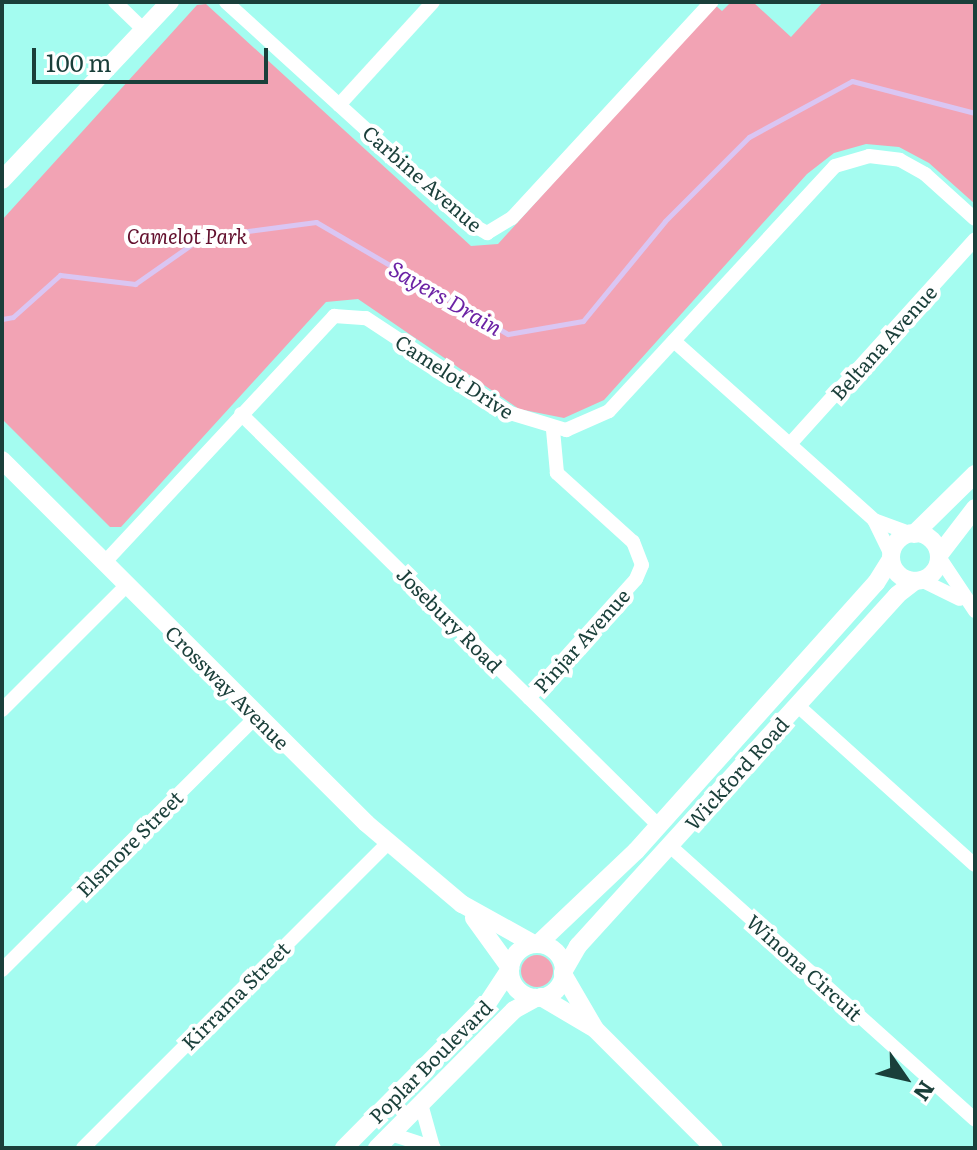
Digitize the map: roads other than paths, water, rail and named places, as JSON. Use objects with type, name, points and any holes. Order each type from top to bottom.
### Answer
[{"type":"street","points":[[115,2],[150,14]]},
{"type":"street","points":[[3,176],[150,14],[170,2]]},
{"type":"street","name":"Carbine Avenue","points":[[226,2],[469,223],[492,233],[512,218],[711,2]]},
{"type":"street","points":[[339,105],[433,2]]},
{"type":"street","points":[[553,430],[599,418],[674,341],[815,183],[845,161],[879,156],[909,164],[975,219]]},
{"type":"street","name":"Beltana Avenue","points":[[790,444],[975,239]]},
{"type":"street","name":"Camelot Drive","points":[[104,563],[321,325],[346,314],[366,318],[510,413],[553,430]]},
{"type":"street","points":[[674,341],[874,520],[928,537],[971,607]]},
{"type":"street","name":"Josebury Road","points":[[241,414],[658,825]]},
{"type":"street","name":"Pinjar Avenue","points":[[529,698],[636,579],[642,565],[633,542],[557,473],[553,430]]},
{"type":"street","name":"Crossway Avenue","points":[[2,460],[388,843],[462,904],[536,944]]},
{"type":"street","points":[[891,557],[898,541],[913,534],[975,474]]},
{"type":"street","points":[[918,581],[934,571],[939,556],[975,508]]},
{"type":"street","points":[[874,520],[901,577],[918,581],[971,607]]},
{"type":"street","name":"Wickford Road","points":[[536,944],[577,912],[658,825],[876,583],[891,557]]},
{"type":"street","name":"Wickford Road","points":[[563,973],[578,946],[904,587],[918,581]]},
{"type":"street","points":[[2,710],[126,586]]},
{"type":"street","points":[[780,691],[975,865]]},
{"type":"street","name":"Elsmore Street","points":[[2,970],[257,716]]},
{"type":"street","name":"Kirrama Street","points":[[83,1148],[388,843]]},
{"type":"street","name":"Winona Circuit","points":[[670,846],[975,1120]]},
{"type":"street","name":"Crossway Avenue","points":[[462,904],[510,969]]},
{"type":"street","points":[[595,1029],[517,989],[510,969],[517,952],[536,944],[555,951],[563,973],[595,1029],[714,1148]]},
{"type":"street","name":"Poplar Boulevard","points":[[344,1148],[487,1004],[510,969]]},
{"type":"street","points":[[538,998],[554,992],[563,973]]},
{"type":"street","name":"Poplar Boulevard","points":[[377,1148],[514,1010],[538,998]]},
{"type":"street","points":[[421,1104],[434,1147]]},
{"type":"street","points":[[391,1134],[434,1147]]},
{"type":"waterway","name":"Sayers Drain","points":[[2,319],[13,317],[60,275],[135,284],[202,237],[316,222],[508,334],[583,321],[665,221],[749,137],[852,81],[975,113]]},
{"type":"park label","name":"Camelot Park","points":[[187,235]]}]
